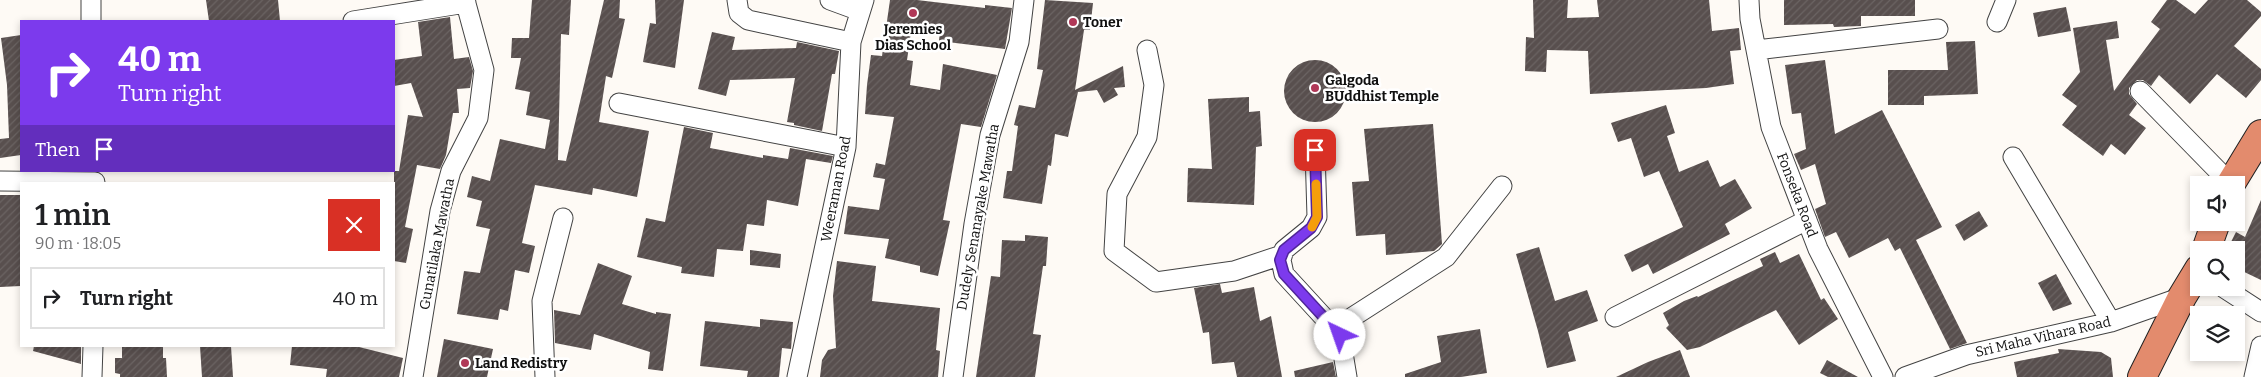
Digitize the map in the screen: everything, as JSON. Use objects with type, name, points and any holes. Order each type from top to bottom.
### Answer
[{"type":"highway","points":[[2235,176],[2261,134]]},
{"type":"highway","points":[[2142,377],[2190,284]]},
{"type":"street","points":[[91,0],[91,20]]},
{"type":"street","points":[[737,0],[739,14],[748,20],[851,42]]},
{"type":"street","points":[[830,0],[862,6]]},
{"type":"street","name":"Dudely Senanayake Mawatha","points":[[953,377],[974,224],[990,135],[1019,42],[1024,0]]},
{"type":"street","name":"Fonseka Road","points":[[1749,0],[1750,19],[1771,128],[1818,249],[1883,377]]},
{"type":"street","points":[[1997,22],[2006,0]]},
{"type":"street","points":[[359,20],[466,2]]},
{"type":"street","name":"Gunatilaka Mawatha","points":[[413,377],[440,211],[451,171],[478,118],[484,70],[466,2]]},
{"type":"street","name":"Weeraman Road","points":[[798,377],[846,148],[851,42],[862,6]]},
{"type":"street","points":[[1756,50],[1938,29]]},
{"type":"street","points":[[1146,50],[1154,85],[1147,138],[1117,194],[1114,251],[1156,282],[1234,271],[1282,255]]},
{"type":"street","points":[[2140,91],[2222,176]]},
{"type":"street","points":[[619,103],[846,148]]},
{"type":"street","points":[[1315,150],[1317,217],[1311,228],[1284,250],[1280,260],[1284,274],[1340,335],[1347,377]]},
{"type":"street","points":[[2013,157],[2111,322]]},
{"type":"street","points":[[0,181],[95,179]]},
{"type":"street","points":[[1340,335],[1350,318],[1446,257],[1502,186]]},
{"type":"street","points":[[545,377],[542,301],[562,218]]},
{"type":"street","points":[[1616,317],[1807,220]]},
{"type":"street","points":[[2236,296],[2261,312]]},
{"type":"street","name":"Sri Maha Vihara Road","points":[[1905,377],[1966,355],[2111,322],[2182,297]]},
{"type":"street","points":[[2254,377],[2261,346]]},
{"type":"street","points":[[92,377],[93,347]]},
{"type":"building","points":[[206,0],[278,0],[280,20],[209,20]]},
{"type":"building","points":[[532,0],[571,0],[569,35],[561,34],[558,160],[566,161],[604,0],[620,0],[619,18],[625,19],[612,78],[606,76],[599,122],[649,131],[637,197],[593,188],[592,195],[535,185],[522,243],[535,246],[529,273],[515,270],[508,311],[500,309],[498,320],[457,314],[464,271],[480,273],[490,229],[476,226],[482,201],[467,197],[472,176],[490,181],[500,139],[545,149],[550,120],[526,115],[530,92],[515,89],[521,58],[511,58],[512,38],[529,38]]},
{"type":"building","points":[[655,0],[684,0],[675,68],[643,62],[650,23],[656,24]]},
{"type":"building","points":[[890,0],[917,0],[985,8],[985,5],[1012,8],[1005,49],[939,41],[940,30],[912,26],[907,60],[913,61],[910,85],[940,90],[943,64],[997,75],[981,127],[961,124],[943,220],[950,221],[938,276],[920,272],[920,266],[885,258],[889,239],[844,234],[848,206],[879,210],[885,179],[873,177],[876,163],[885,165],[894,117],[865,114],[871,55],[882,56]]},
{"type":"building","points":[[1045,0],[1093,3],[1090,30],[1084,30],[1075,90],[1123,66],[1125,87],[1114,88],[1118,95],[1104,103],[1097,90],[1078,92],[1068,137],[1055,134],[1051,166],[1048,165],[1042,204],[1003,198],[1007,171],[1012,171],[1018,126],[1014,125],[1019,105],[1035,108],[1043,70],[1037,69]]},
{"type":"building","points":[[1533,0],[1568,0],[1567,18],[1599,17],[1597,0],[1709,0],[1712,31],[1739,28],[1741,50],[1730,51],[1734,84],[1706,88],[1590,94],[1588,51],[1547,50],[1546,72],[1525,71],[1526,37],[1534,38]]},
{"type":"building","points":[[1784,0],[1915,0],[1915,16],[1861,16],[1861,26],[1834,27],[1833,24],[1784,25]]},
{"type":"building","points":[[2167,0],[2176,0],[2195,14],[2208,0],[2247,0],[2261,12],[2261,16],[2234,46],[2261,69],[2261,80],[2246,98],[2217,74],[2190,104],[2159,75],[2151,86],[2143,80],[2137,80],[2129,88],[2129,94],[2137,104],[2129,115],[2146,128],[2125,155],[2111,144],[2103,156],[2062,125],[2077,106],[2062,95],[2080,72],[2073,28],[2117,21],[2119,38],[2106,40],[2114,91],[2160,29],[2151,22]]},
{"type":"building","points":[[2066,7],[2071,31],[2038,37],[2033,13]]},
{"type":"building","points":[[450,17],[454,59],[469,57],[473,71],[470,88],[457,89],[459,113],[453,113],[446,155],[440,169],[417,165],[405,227],[413,229],[406,263],[395,261],[394,172],[399,171],[408,115],[423,117],[411,83],[395,86],[395,60],[422,56],[418,22]]},
{"type":"building","points":[[712,32],[735,37],[732,50],[796,48],[797,42],[839,51],[835,74],[832,74],[822,131],[787,122],[795,78],[730,80],[726,96],[698,89]]},
{"type":"building","points":[[20,35],[20,155],[0,158],[0,139],[9,138],[7,85],[1,38]]},
{"type":"building","points":[[1975,41],[1978,94],[1924,96],[1924,105],[1888,105],[1888,70],[1948,70],[1946,42]]},
{"type":"building","name":"Galgoda BUddhist Temple","points":[[1309,60],[1321,60],[1337,69],[1344,79],[1346,91],[1344,103],[1337,113],[1321,122],[1309,122],[1298,117],[1289,108],[1284,97],[1284,85],[1289,74],[1298,65]]},
{"type":"building","points":[[1825,60],[1835,134],[1882,110],[1942,227],[1916,240],[1967,343],[1950,349],[1900,248],[1895,251],[1888,238],[1849,258],[1836,232],[1825,237],[1815,209],[1826,204],[1815,164],[1801,170],[1794,154],[1806,149],[1801,113],[1792,114],[1785,65]]},
{"type":"building","points":[[1249,97],[1249,112],[1260,111],[1262,146],[1256,147],[1254,205],[1187,202],[1188,168],[1212,169],[1208,99]]},
{"type":"building","points":[[1666,105],[1675,133],[1667,136],[1679,172],[1708,160],[1720,187],[1735,179],[1752,208],[1725,224],[1730,234],[1653,274],[1648,264],[1632,272],[1624,255],[1683,227],[1659,171],[1644,177],[1631,138],[1618,142],[1611,123]]},
{"type":"building","points":[[1433,124],[1442,244],[1434,251],[1386,255],[1385,234],[1356,236],[1352,182],[1369,181],[1364,129]]},
{"type":"building","points":[[684,127],[713,133],[710,148],[763,158],[763,155],[788,159],[790,148],[833,156],[831,163],[806,159],[798,206],[767,200],[764,226],[747,224],[743,251],[717,249],[714,277],[681,273],[682,267],[637,257],[646,218],[665,222]]},
{"type":"building","points":[[0,195],[20,195],[20,286],[0,287]]},
{"type":"building","points":[[2261,200],[2261,280],[2245,272],[2245,241],[2232,241],[2236,232],[2245,237]]},
{"type":"building","points":[[1979,211],[1988,226],[1964,241],[1955,225]]},
{"type":"building","points":[[1025,235],[1048,237],[1046,266],[1043,266],[1033,334],[1041,335],[1035,377],[976,377],[991,276],[1000,277],[1002,240],[1025,241]]},
{"type":"building","points":[[1539,247],[1555,301],[1587,290],[1598,321],[1568,332],[1576,361],[1547,368],[1516,254]]},
{"type":"building","points":[[750,250],[781,254],[780,268],[750,265]]},
{"type":"building","points":[[1775,252],[1780,263],[1799,254],[1821,300],[1824,298],[1838,319],[1799,345],[1776,310],[1700,347],[1687,350],[1666,328],[1669,325],[1663,313],[1684,301],[1698,297],[1763,266],[1760,259]]},
{"type":"building","points":[[837,261],[876,266],[872,301],[940,308],[936,350],[940,351],[938,377],[820,377],[822,360],[828,350],[836,348],[833,296]]},
{"type":"building","points":[[598,263],[632,276],[622,304],[656,314],[656,312],[671,314],[663,371],[648,369],[650,352],[594,334],[591,350],[555,343],[554,310],[580,315]]},
{"type":"building","points":[[2056,274],[2072,304],[2053,311],[2038,283]]},
{"type":"building","points":[[1220,284],[1222,293],[1254,287],[1260,321],[1271,316],[1282,377],[1237,377],[1234,362],[1212,364],[1209,332],[1203,333],[1194,288]]},
{"type":"building","points":[[760,319],[793,322],[791,349],[782,348],[779,377],[747,377],[748,371],[700,366],[705,321],[760,327]]},
{"type":"building","points":[[1480,329],[1487,373],[1461,377],[1405,377],[1405,374],[1441,362],[1437,336]]},
{"type":"building","name":"Land Redistry","points":[[444,339],[493,349],[487,377],[437,377]]},
{"type":"building","points":[[34,347],[81,347],[81,364],[33,351]]},
{"type":"building","points":[[122,347],[163,347],[163,358],[166,358],[167,377],[120,377],[120,374],[115,373],[115,358],[122,358]]},
{"type":"building","points":[[200,347],[231,347],[233,377],[202,377]]},
{"type":"building","points":[[292,347],[359,347],[403,358],[399,377],[326,377],[327,369],[290,365]]},
{"type":"building","points":[[2058,349],[2101,352],[2111,358],[2113,377],[2017,377],[2014,362],[2059,353]]},
{"type":"building","points":[[1680,350],[1690,377],[1616,377],[1648,362]]},
{"type":"building","points":[[1827,360],[1858,377],[1828,377],[1820,373]]},
{"type":"building","points":[[1333,362],[1336,377],[1295,377],[1294,371]]},
{"type":"slow traffic","points":[[1312,227],[1317,217],[1316,184]]},
{"type":"place","name":"Jeremies Dias School","points":[[913,13]]},
{"type":"place","name":"Toner","points":[[1073,22]]},
{"type":"place","name":"Galgoda BUddhist Temple","points":[[1315,88]]},
{"type":"place","name":"Land Redistry","points":[[465,363]]},
{"type":"route","points":[[1315,150],[1317,217],[1311,228],[1284,250],[1280,260],[1284,274],[1340,335]]}]
